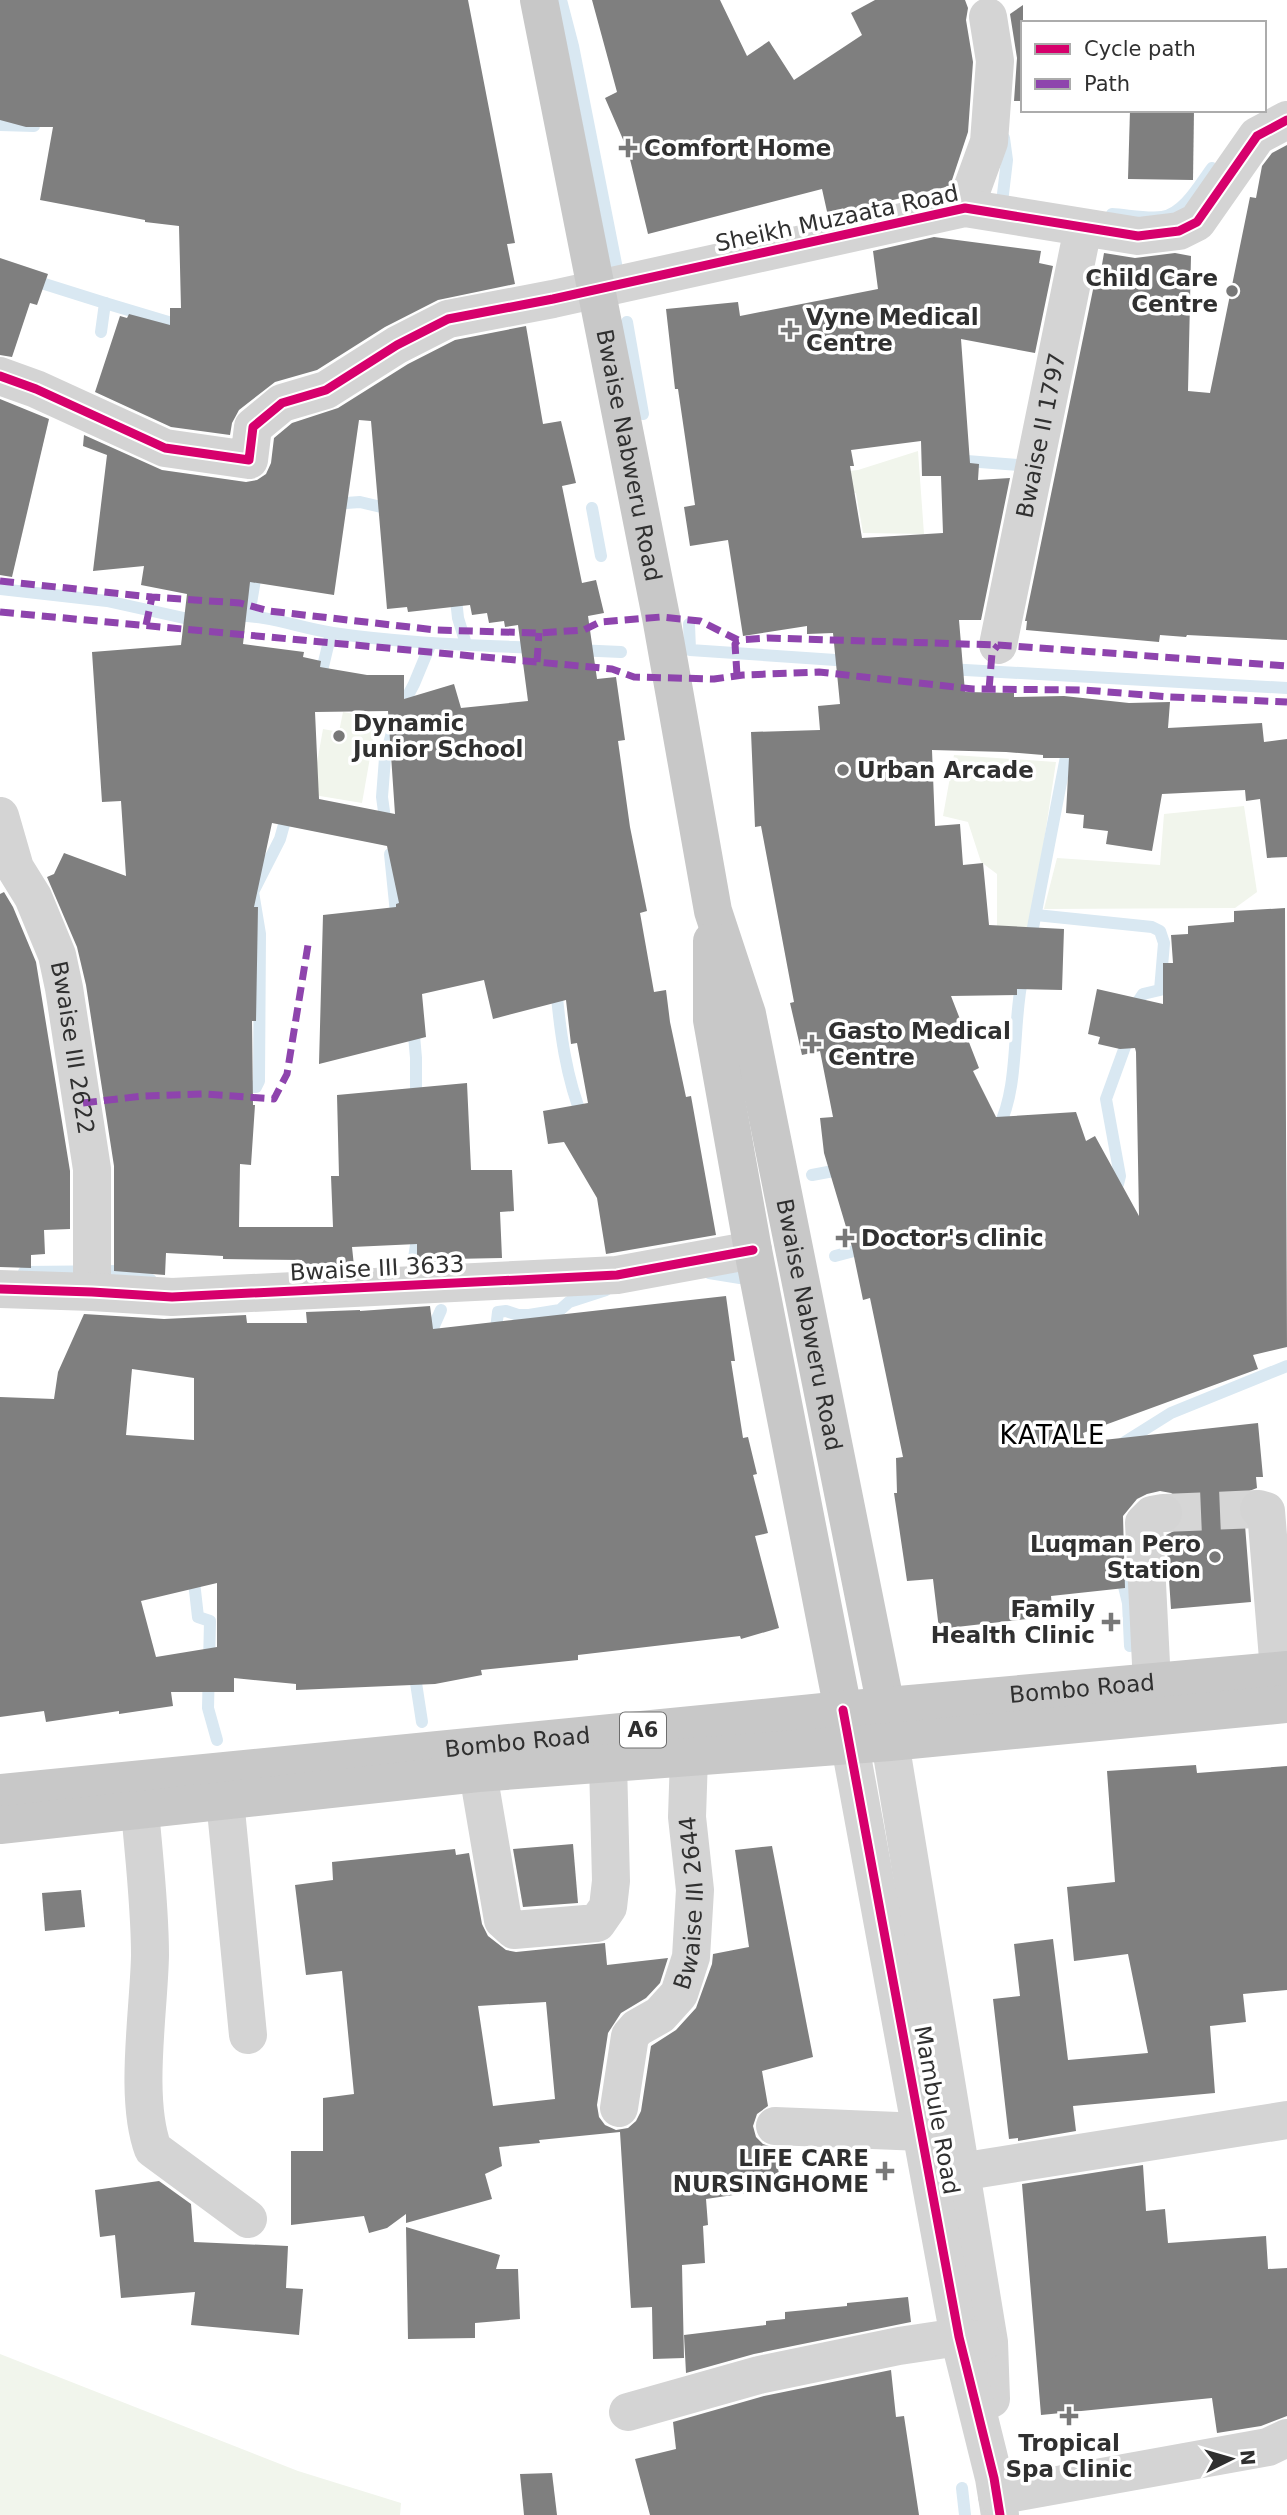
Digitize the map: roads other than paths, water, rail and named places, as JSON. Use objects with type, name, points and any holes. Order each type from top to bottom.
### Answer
[{"type":"main road","name":"Bwaise Nabweru Road","points":[[539,0],[661,617],[713,911],[747,1014],[888,1724]]},
{"type":"main road","name":"Bwaise Nabweru Road","points":[[713,911],[712,1020],[753,1250],[847,1727]]},
{"type":"main road","name":"Bombo Road","points":[[0,1793],[888,1724],[1284,1682]]},
{"type":"main road","name":"Bombo Road","points":[[888,1724],[1152,1684],[1284,1682]]},
{"type":"main road","name":"Bombo Road","points":[[0,1825],[478,1773],[689,1757],[847,1727]]},
{"type":"street","points":[[965,208],[989,142],[995,61],[988,17]]},
{"type":"street","name":"Sheikh Muzaata Road","points":[[0,376],[36,389],[165,447],[249,460],[253,428],[282,403],[326,390],[397,345],[448,319],[965,208],[1139,236],[1180,231],[1197,222],[1257,136],[1287,120]]},
{"type":"street","name":"Bwaise II 1797","points":[[998,645],[1083,228]]},
{"type":"street","name":"Bwaise III 2622","points":[[0,816],[15,869],[33,897],[57,955],[64,988],[92,1169],[92,1292]]},
{"type":"street","name":"Bwaise III 3633","points":[[0,1289],[172,1297],[617,1275],[753,1250]]},
{"type":"street","points":[[1259,1509],[1266,1511],[1284,1682]]},
{"type":"street","points":[[1152,1684],[1144,1524],[1152,1515],[1163,1513]]},
{"type":"street","name":"Mambule Road","points":[[888,1724],[960,2172],[974,2339],[997,2497]]},
{"type":"street","name":"Mambule Road","points":[[847,1727],[922,2132],[974,2339]]},
{"type":"street","name":"Bwaise III 2644","points":[[619,2108],[630,2036],[637,2028],[660,2015],[679,1994],[691,1957],[695,1890],[687,1817],[689,1757]]},
{"type":"street","points":[[478,1773],[503,1920],[514,1930],[529,1930],[597,1923],[608,1907],[611,1881],[608,1763]]},
{"type":"street","points":[[225,1800],[248,2035]]},
{"type":"street","points":[[140,1810],[150,1952],[144,2081],[146,2131],[153,2148],[247,2219]]},
{"type":"street","points":[[960,2172],[1287,2120]]},
{"type":"street","points":[[775,2126],[922,2132]]},
{"type":"street","points":[[628,2412],[759,2375],[899,2346],[974,2339]]},
{"type":"street","points":[[997,2497],[1268,2447],[1287,2438]]},
{"type":"waterway","points":[[561,0],[573,46],[618,274]]},
{"type":"waterway","points":[[0,125],[34,126]]},
{"type":"waterway","points":[[1001,211],[1007,160],[1004,138]]},
{"type":"waterway","points":[[1112,214],[1150,218],[1170,215],[1191,197],[1212,168]]},
{"type":"waterway","points":[[0,270],[105,303],[101,332]]},
{"type":"waterway","points":[[105,303],[175,324],[185,324]]},
{"type":"waterway","points":[[627,322],[643,414]]},
{"type":"waterway","points":[[954,460],[1031,466]]},
{"type":"waterway","points":[[332,504],[360,502],[394,510]]},
{"type":"waterway","points":[[592,508],[601,556]]},
{"type":"waterway","points":[[249,615],[257,568]]},
{"type":"waterway","points":[[0,589],[107,601],[184,618],[200,617]]},
{"type":"waterway","points":[[455,590],[458,618],[466,644]]},
{"type":"waterway","points":[[232,616],[257,617],[333,633],[384,639],[537,648]]},
{"type":"waterway","points":[[689,624],[690,650],[850,661]]},
{"type":"waterway","points":[[319,683],[331,633]]},
{"type":"waterway","points":[[386,826],[382,797],[385,758],[396,718],[431,643]]},
{"type":"waterway","points":[[576,650],[621,652]]},
{"type":"waterway","points":[[948,669],[1287,688]]},
{"type":"waterway","points":[[1030,943],[1069,741]]},
{"type":"waterway","points":[[245,1087],[256,1087],[259,1081],[260,934],[253,892],[280,839],[288,810]]},
{"type":"waterway","points":[[390,854],[397,923]]},
{"type":"waterway","points":[[1036,915],[1152,927],[1160,931],[1164,943],[1160,990],[1143,994],[1137,1003],[1137,1012]]},
{"type":"waterway","points":[[998,1128],[1010,1094],[1023,975]]},
{"type":"waterway","points":[[556,987],[565,1054],[583,1119]]},
{"type":"waterway","points":[[413,1024],[416,1103]]},
{"type":"waterway","points":[[1112,1191],[1120,1176],[1106,1099],[1130,1033]]},
{"type":"waterway","points":[[812,1175],[844,1169]]},
{"type":"waterway","points":[[414,1258],[418,1232]]},
{"type":"waterway","points":[[835,1256],[869,1247]]},
{"type":"waterway","points":[[24,1272],[124,1271],[151,1280]]},
{"type":"waterway","points":[[709,1273],[740,1278]]},
{"type":"waterway","points":[[495,1338],[498,1312],[529,1315],[560,1310],[569,1302],[606,1290]]},
{"type":"waterway","points":[[421,1337],[433,1328],[441,1310]]},
{"type":"waterway","points":[[1120,1445],[1171,1413],[1287,1366]]},
{"type":"waterway","points":[[193,1573],[198,1617],[210,1621],[208,1708],[217,1740]]},
{"type":"waterway","points":[[1121,1574],[1128,1603],[1130,1646]]},
{"type":"waterway","points":[[414,1670],[422,1722]]},
{"type":"waterway","points":[[962,2488],[965,2515]]},
{"type":"tunnel","points":[[1163,1513],[1259,1509]]},
{"type":"place","name":"Comfort Home","points":[[628,148]]},
{"type":"place","name":"Child Care Centre","points":[[1232,291]]},
{"type":"place","name":"Vyne Medical Centre","points":[[790,330]]},
{"type":"place","name":"Dynamic Junior School","points":[[339,736]]},
{"type":"place","name":"Urban Arcade","points":[[843,770]]},
{"type":"place","name":"Gasto Medical Centre","points":[[812,1044]]},
{"type":"place","name":"Doctor's clinic","points":[[845,1238]]},
{"type":"place","name":"Luqman Pero Station","points":[[1215,1557]]},
{"type":"place","name":"Family Health Clinic","points":[[1111,1622]]},
{"type":"place","name":"LIFE CARE NURSINGHOME","points":[[885,2171]]},
{"type":"place","name":"Tropical Spa Clinic","points":[[1069,2416]]},
{"type":"district","name":"KATALE","points":[[1053,1435]]}]
